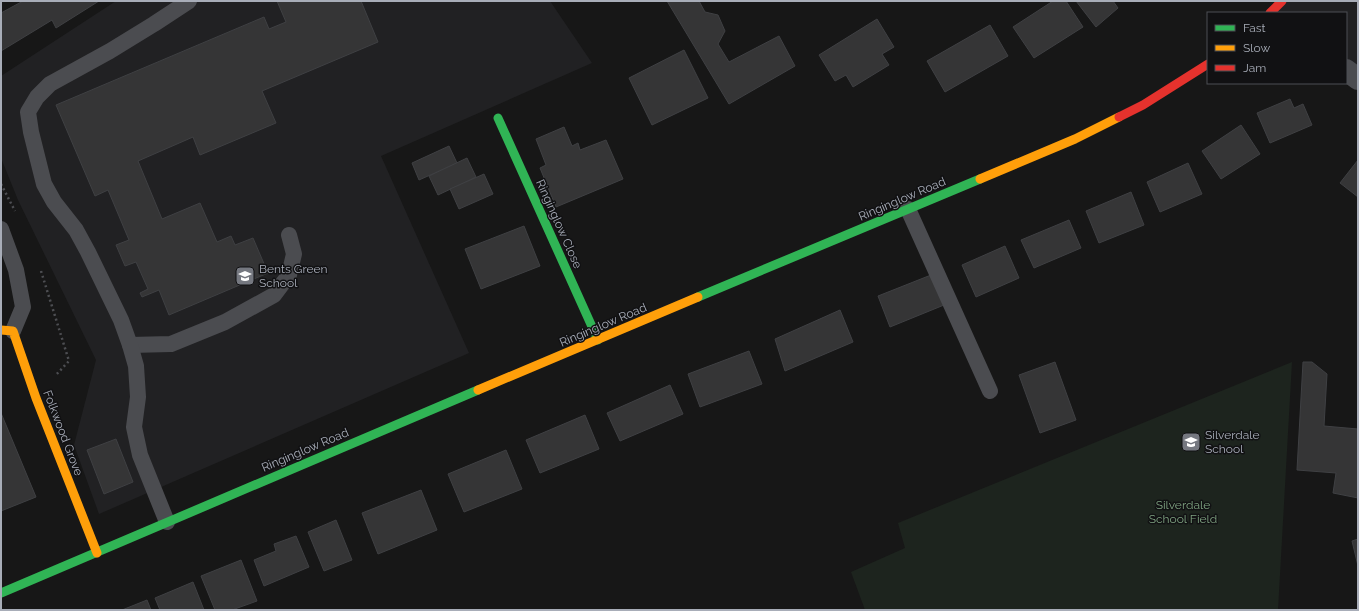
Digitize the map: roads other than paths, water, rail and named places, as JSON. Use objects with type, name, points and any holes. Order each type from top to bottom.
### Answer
[{"type":"street","name":"Ringinglow Road","points":[[1,594],[167,522],[1074,138],[1143,104],[1207,65]]},
{"type":"street","points":[[1347,71],[1358,80]]},
{"type":"street","name":"Ringinglow Close","points":[[498,118],[598,340]]},
{"type":"street","name":"Folkwood Grove","points":[[7,330],[36,398],[97,553]]},
{"type":"lane","points":[[167,522],[140,455],[134,428],[138,397],[136,366],[130,345],[121,320],[88,252],[76,230],[54,202],[44,184],[31,132],[28,112],[36,97],[50,84],[123,43],[189,1]]},
{"type":"lane","points":[[908,209],[990,391]]},
{"type":"lane","points":[[1,230],[16,270],[23,307],[7,330]]},
{"type":"lane","points":[[130,345],[171,344],[225,322],[274,295],[289,275],[294,254],[289,235]]},
{"type":"place","name":"Bents Green School","points":[[245,276]]},
{"type":"place","name":"Silverdale School","points":[[1191,442]]},
{"type":"park label","name":"Silverdale School Field","points":[[1183,512]]}]
